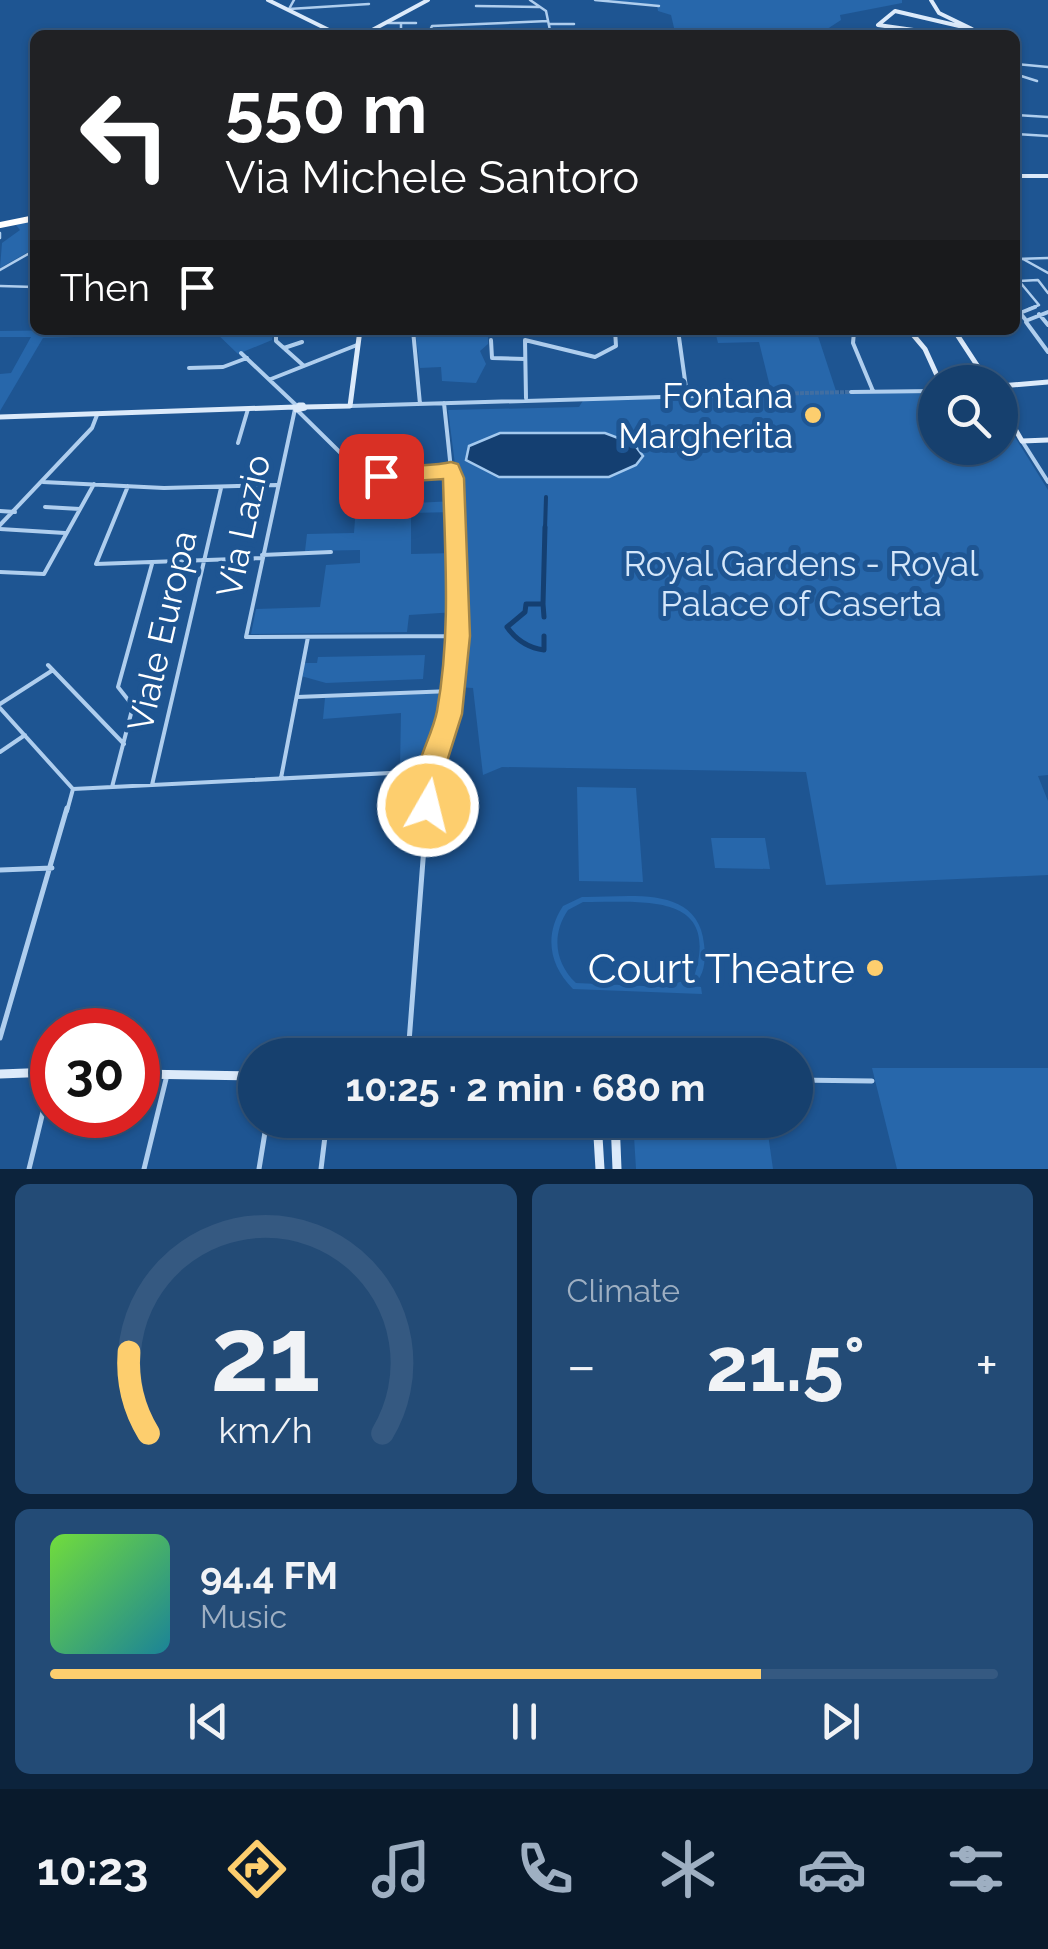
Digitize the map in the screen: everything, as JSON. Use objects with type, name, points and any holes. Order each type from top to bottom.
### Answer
[{"type":"highway","points":[[0,225],[30,219]]},
{"type":"street","points":[[268,0],[329,30]]},
{"type":"street","points":[[289,9],[294,0]]},
{"type":"street","points":[[371,30],[428,0]]},
{"type":"street","points":[[477,6],[482,0]]},
{"type":"street","points":[[530,0],[548,18],[550,30]]},
{"type":"street","points":[[596,0],[659,6]]},
{"type":"street","points":[[879,30],[889,12],[895,11],[972,29],[939,14],[932,0]]},
{"type":"street","points":[[289,9],[368,4]]},
{"type":"street","points":[[477,6],[539,6]]},
{"type":"street","points":[[548,18],[554,13]]},
{"type":"street","points":[[431,30],[434,26],[548,18],[574,24]]},
{"type":"street","points":[[383,23],[416,23]]},
{"type":"street","points":[[401,23],[401,30]]},
{"type":"street","points":[[879,26],[910,30]]},
{"type":"street","points":[[1020,64],[1046,67]]},
{"type":"street","points":[[1020,76],[1037,81]]},
{"type":"street","points":[[1020,116],[1048,118]]},
{"type":"street","points":[[1020,134],[1048,136]]},
{"type":"street","points":[[1020,176],[1048,176]]},
{"type":"street","points":[[0,270],[30,253]]},
{"type":"street","points":[[1022,258],[1048,258]]},
{"type":"street","points":[[1022,258],[1027,266],[1048,274]]},
{"type":"street","points":[[1048,293],[1046,285],[1038,280],[1020,282],[1039,305],[1020,313],[1048,352]]},
{"type":"street","points":[[0,286],[30,287]]},
{"type":"street","points":[[1020,321],[1048,312]]},
{"type":"street","points":[[1039,314],[1048,325]]},
{"type":"street","points":[[276,335],[276,342],[304,366]]},
{"type":"street","points":[[350,406],[359,335]]},
{"type":"street","points":[[413,335],[420,404]]},
{"type":"street","points":[[526,398],[525,340],[572,350],[581,357],[606,354],[616,346],[615,335]]},
{"type":"street","points":[[679,335],[688,395]]},
{"type":"street","points":[[853,335],[873,392]]},
{"type":"street","points":[[914,335],[932,365]]},
{"type":"street","points":[[957,335],[977,365]]},
{"type":"street","points":[[492,340],[492,358],[525,359]]},
{"type":"street","points":[[284,348],[302,342]]},
{"type":"street","points":[[271,379],[357,345]]},
{"type":"street","points":[[344,350],[356,354]]},
{"type":"street","points":[[241,353],[302,408],[307,420],[364,476],[436,474],[454,478]]},
{"type":"street","points":[[189,368],[223,367],[247,358]]},
{"type":"street","points":[[1018,384],[1048,382]]},
{"type":"street","points":[[851,392],[918,391]]},
{"type":"street","points":[[340,406],[350,394]]},
{"type":"street","points":[[0,417],[526,398],[765,394]]},
{"type":"street","points":[[282,407],[289,397]]},
{"type":"street","points":[[409,1038],[430,771],[452,691],[458,636],[454,478],[444,403]]},
{"type":"street","points":[[238,443],[248,408]]},
{"type":"street","name":"Via Lazio","points":[[302,408],[290,426],[246,637],[308,637]]},
{"type":"street","points":[[0,527],[92,428],[97,414]]},
{"type":"street","name":"Via Lazio","points":[[290,426],[307,420]]},
{"type":"street","points":[[1018,434],[1048,482]]},
{"type":"street","points":[[1022,441],[1048,440]]},
{"type":"street","points":[[436,474],[451,468]]},
{"type":"street","points":[[43,482],[221,488],[277,485]]},
{"type":"street","points":[[0,572],[44,574],[94,484]]},
{"type":"street","points":[[128,486],[95,561],[152,563],[331,552]]},
{"type":"street","name":"Viale Europa","points":[[152,785],[221,488]]},
{"type":"street","points":[[45,507],[80,509]]},
{"type":"street","points":[[0,511],[15,512]]},
{"type":"street","points":[[0,527],[67,533]]},
{"type":"street","points":[[112,787],[133,706],[118,686],[152,563]]},
{"type":"street","points":[[281,778],[308,637],[458,636]]},
{"type":"street","points":[[48,664],[124,744]]},
{"type":"street","points":[[53,670],[0,706],[73,789]]},
{"type":"street","points":[[297,697],[452,691]]},
{"type":"street","points":[[0,752],[25,735]]},
{"type":"street","points":[[73,789],[430,771]]},
{"type":"street","points":[[0,1038],[73,789]]},
{"type":"street","points":[[0,870],[52,868]]},
{"type":"street","points":[[0,1074],[30,1074]]},
{"type":"street","points":[[160,1075],[238,1076]]},
{"type":"street","points":[[144,1169],[167,1075]]},
{"type":"street","points":[[813,1080],[872,1081]]},
{"type":"street","points":[[29,1169],[37,1138]]},
{"type":"street","points":[[259,1169],[265,1138]]},
{"type":"street","points":[[321,1169],[325,1138]]},
{"type":"street","points":[[599,1138],[600,1169]]},
{"type":"street","points":[[615,1138],[617,1169]]},
{"type":"green space","points":[[604,0],[902,0],[840,15],[841,20],[826,30],[675,30],[671,15],[658,11],[657,5]]},
{"type":"green space","points":[[30,221],[30,251],[0,268],[2,243],[20,230],[16,225]]},
{"type":"green space","points":[[0,331],[76,335],[43,338],[0,411],[0,374],[11,373],[31,337],[0,337]]},
{"type":"green space","points":[[218,335],[272,335],[272,340],[238,354]]},
{"type":"green space","points":[[416,335],[488,335],[488,344],[480,351],[486,364],[476,383],[442,381],[441,367],[420,368]]},
{"type":"green space","name":"Royal Gardens - Royal Palace of Caserta","points":[[716,335],[818,335],[837,394],[918,392],[918,465],[1018,465],[1018,442],[1048,490],[1048,775],[1038,776],[1048,801],[1048,875],[826,885],[806,772],[502,767],[483,775],[473,688],[456,687],[461,511],[448,410],[579,407],[584,399],[772,395],[759,342],[718,343]]},
{"type":"green space","points":[[454,501],[454,512],[411,513],[411,554],[456,553],[456,612],[409,615],[407,632],[251,634],[256,609],[320,607],[326,565],[360,563],[360,550],[305,551],[307,534],[354,533],[356,506]]},
{"type":"green space","points":[[425,655],[423,679],[326,683],[301,676],[303,663],[317,663],[318,657]]},
{"type":"green space","points":[[449,695],[436,730],[438,737],[432,757],[412,763],[412,768],[400,768],[401,713],[323,719],[325,698]]},
{"type":"green space","points":[[577,787],[636,788],[643,882],[579,881]]},
{"type":"green space","points":[[711,838],[765,838],[770,869],[715,868]]},
{"type":"green space","points":[[638,896],[674,903],[689,911],[699,925],[704,944],[704,967],[692,986],[701,987],[702,994],[573,989],[559,970],[552,949],[553,928],[563,906],[582,897]],"holes":[[[583,902],[651,903],[686,915],[696,929],[700,949],[694,977],[666,987],[576,983],[560,958],[558,939],[568,910]]]},
{"type":"green space","points":[[872,1068],[1048,1068],[1048,1169],[897,1169]]},
{"type":"green space","points":[[634,1138],[769,1138],[773,1169],[636,1169]]},
{"type":"shaded area","points":[[500,433],[605,433],[634,444],[643,456],[636,465],[609,477],[499,477],[466,460],[469,446]]},
{"type":"waterway","points":[[545,530],[546,497]]},
{"type":"waterway","points":[[543,604],[545,527]]},
{"type":"waterway","points":[[543,604],[526,604],[525,612],[507,627],[523,643],[544,650],[544,636]]},
{"type":"waterway","points":[[543,604],[544,617]]},
{"type":"tunnel","points":[[765,394],[850,392]]},
{"type":"place","name":"Fontana Margherita","points":[[813,415]]},
{"type":"place","name":"Court Theatre","points":[[875,968]]},
{"type":"route","points":[[381,476],[436,474],[451,468],[454,478],[458,636],[449,714],[430,771],[428,806]]}]
